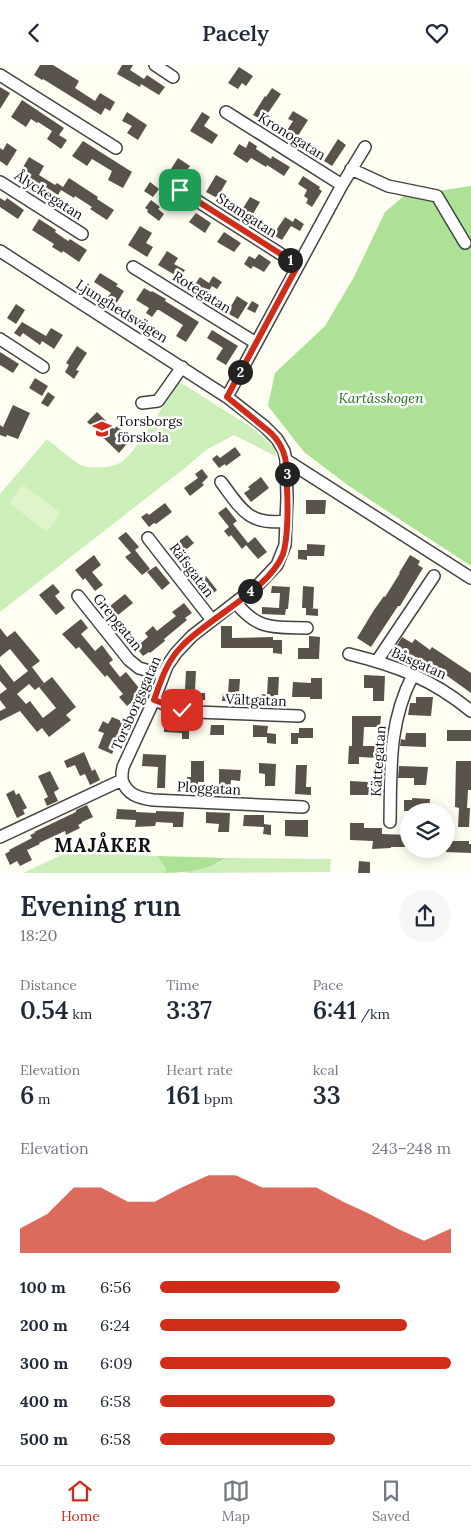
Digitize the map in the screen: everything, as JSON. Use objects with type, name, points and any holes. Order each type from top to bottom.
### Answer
[{"type":"street","points":[[154,65],[173,77]]},
{"type":"street","points":[[0,75],[116,148]]},
{"type":"street","name":"Kronogatan","points":[[226,112],[342,185]]},
{"type":"street","points":[[227,397],[342,185],[365,147]]},
{"type":"street","points":[[351,169],[388,186],[437,196],[465,243]]},
{"type":"street","name":"Ålyckegatan","points":[[0,182],[82,234]]},
{"type":"street","name":"Stamgatan","points":[[180,190],[298,265]]},
{"type":"street","name":"Ljunghedsvägen","points":[[0,251],[227,397]]},
{"type":"street","name":"Rotegatan","points":[[133,267],[256,343]]},
{"type":"street","points":[[0,339],[43,367]]},
{"type":"street","points":[[142,403],[158,401],[182,367]]},
{"type":"street","name":"Torsborgsgatan","points":[[122,780],[123,767],[170,660],[183,645],[270,574],[277,565],[285,545],[286,460],[284,451],[277,439],[264,426],[227,397]]},
{"type":"street","points":[[286,460],[471,578]]},
{"type":"street","points":[[221,481],[244,511],[255,519],[267,522],[286,521]]},
{"type":"street","name":"Räfsgatan","points":[[148,538],[212,621]]},
{"type":"street","name":"Båsgatan","points":[[377,661],[434,576]]},
{"type":"street","name":"Grepgatan","points":[[78,596],[128,660],[138,668],[163,675]]},
{"type":"street","points":[[236,603],[246,614],[262,625],[307,629]]},
{"type":"street","name":"Båsgatan","points":[[349,654],[377,661],[441,688],[471,711]]},
{"type":"street","name":"Kättegatan","points":[[390,822],[391,756],[394,731],[402,699],[413,675]]},
{"type":"street","name":"Vältgatan","points":[[154,700],[174,708],[196,712],[299,716]]},
{"type":"street","points":[[0,837],[122,780]]},
{"type":"street","name":"Ploggatan","points":[[122,780],[126,789],[137,797],[153,800],[303,807]]},
{"type":"green space","name":"Kartåsskogen","points":[[471,186],[471,566],[349,486],[304,452],[268,406],[275,373],[325,326],[354,277],[385,212],[404,196]]},
{"type":"green space","points":[[178,381],[251,427],[274,447],[277,457],[234,435],[206,450],[0,612],[0,494],[47,439],[81,465],[89,467],[110,466],[125,460],[141,440]]},
{"type":"green space","points":[[23,485],[61,513],[47,532],[9,503]]},
{"type":"green space","points":[[85,844],[131,855],[157,856],[166,869],[165,873],[23,873]]},
{"type":"green space","points":[[157,856],[226,858],[197,870],[165,873],[166,869]]},
{"type":"green space","points":[[226,858],[331,859],[330,872],[184,873],[219,863]]},
{"type":"building","points":[[40,65],[53,65],[79,81],[75,88],[95,101],[100,93],[115,102],[110,111],[105,108],[101,115],[34,75]]},
{"type":"building","points":[[122,65],[133,65],[130,70],[144,79],[147,75],[165,87],[159,95],[141,84],[140,87],[117,74]]},
{"type":"building","points":[[239,67],[253,76],[246,86],[242,83],[238,89],[228,83]]},
{"type":"building","points":[[0,87],[10,93],[0,109]]},
{"type":"building","points":[[272,88],[281,94],[268,113],[265,111],[260,119],[253,115]]},
{"type":"building","points":[[22,100],[64,128],[59,135],[67,140],[61,149],[47,139],[52,131],[38,122],[31,119],[26,127],[11,117]]},
{"type":"building","points":[[293,111],[308,120],[294,142],[284,135],[293,121],[288,119]]},
{"type":"building","points":[[127,112],[147,125],[138,140],[127,133],[132,126],[122,121]]},
{"type":"building","points":[[202,112],[210,117],[204,126],[218,135],[212,144],[190,131]]},
{"type":"building","points":[[338,139],[346,145],[332,166],[324,161]]},
{"type":"building","points":[[83,141],[132,172],[123,188],[108,180],[112,171],[92,159],[87,166],[72,156]]},
{"type":"building","points":[[249,141],[257,146],[256,149],[271,159],[272,156],[290,167],[284,176],[267,165],[266,167],[251,158],[247,163],[233,154],[239,144],[246,148]]},
{"type":"building","points":[[7,143],[17,150],[7,166],[0,161],[0,148],[3,150]]},
{"type":"building","points":[[29,157],[44,166],[39,175],[55,185],[57,183],[63,187],[69,178],[98,197],[97,199],[114,210],[107,220],[75,196],[74,198],[61,190],[58,195],[41,184],[40,186],[19,174]]},
{"type":"building","points":[[178,158],[190,166],[182,177],[171,169]]},
{"type":"building","points":[[216,175],[227,181],[217,198],[206,192]]},
{"type":"building","points":[[303,176],[320,187],[319,189],[322,191],[312,207],[306,203],[308,199],[304,196],[307,190],[298,184]]},
{"type":"building","points":[[150,182],[159,189],[153,197],[144,191]]},
{"type":"building","points":[[250,197],[260,202],[250,219],[240,213]]},
{"type":"building","points":[[0,198],[5,201],[7,198],[24,210],[18,219],[0,207]]},
{"type":"building","points":[[151,200],[160,207],[158,209],[164,214],[159,221],[147,212],[148,210],[145,208]]},
{"type":"building","points":[[196,213],[211,223],[205,233],[189,222]]},
{"type":"building","points":[[285,217],[293,222],[295,218],[304,224],[300,231],[291,226],[282,240],[273,235]]},
{"type":"building","points":[[39,219],[56,230],[55,232],[68,241],[70,239],[87,250],[79,262],[63,251],[62,253],[52,247],[54,244],[32,230]]},
{"type":"building","points":[[140,226],[152,233],[146,243],[153,247],[147,257],[128,245]]},
{"type":"building","points":[[224,232],[241,243],[234,252],[217,242]]},
{"type":"building","points":[[167,251],[178,258],[174,264],[185,270],[180,278],[158,265]]},
{"type":"building","points":[[259,254],[271,262],[264,272],[253,266],[251,269],[244,264],[249,256],[255,259]]},
{"type":"building","points":[[100,273],[118,284],[116,286],[124,291],[116,304],[107,298],[111,293],[94,282]]},
{"type":"building","points":[[213,276],[222,282],[217,289],[212,286],[204,298],[191,290],[200,277],[209,283]]},
{"type":"building","points":[[144,288],[166,299],[165,301],[199,322],[186,342],[176,336],[183,325],[159,310],[152,317],[146,313],[149,308],[136,300]]},
{"type":"building","points":[[237,296],[248,303],[238,319],[227,313]]},
{"type":"building","points":[[252,301],[259,305],[255,313],[247,309]]},
{"type":"building","points":[[16,304],[25,310],[16,324],[7,318]]},
{"type":"building","points":[[22,322],[46,336],[51,328],[63,335],[54,349],[42,341],[40,345],[23,333],[20,337],[14,333]]},
{"type":"building","points":[[212,330],[238,346],[226,365],[216,359],[223,348],[207,338]]},
{"type":"building","points":[[77,346],[87,353],[76,370],[79,371],[74,379],[65,372],[69,365],[66,363]]},
{"type":"building","points":[[0,352],[19,364],[13,373],[0,365]]},
{"type":"building","points":[[35,378],[48,386],[42,396],[29,388]]},
{"type":"building","points":[[48,392],[55,397],[48,407],[41,403]]},
{"type":"building","points":[[13,405],[30,413],[18,439],[7,435],[6,437],[0,435],[0,425],[3,427]]},
{"type":"building","points":[[97,412],[114,429],[117,426],[131,439],[119,453],[87,422]]},
{"type":"building","points":[[235,447],[241,455],[226,466],[225,464],[219,468],[212,459],[217,455],[220,458]]},
{"type":"building","points":[[202,469],[208,477],[202,483],[204,485],[190,496],[184,488],[198,478],[195,474]]},
{"type":"building","points":[[261,477],[269,488],[251,502],[244,493],[250,489],[248,487]]},
{"type":"building","points":[[306,500],[326,500],[325,514],[306,514]]},
{"type":"building","points":[[165,503],[172,512],[149,527],[141,517],[147,513],[149,515]]},
{"type":"building","points":[[226,507],[237,521],[233,524],[248,543],[255,537],[267,552],[258,559],[246,545],[242,549],[231,535],[229,537],[224,531],[229,527],[218,513]]},
{"type":"building","points":[[126,532],[139,547],[135,550],[150,569],[142,575],[125,557],[131,553],[118,538]]},
{"type":"building","points":[[187,535],[194,543],[182,553],[175,544]]},
{"type":"building","points":[[307,544],[325,545],[324,556],[307,556],[307,560],[298,559],[298,550],[307,550]]},
{"type":"building","points":[[94,555],[101,565],[92,572],[103,585],[95,591],[85,578],[83,580],[75,570]]},
{"type":"building","points":[[410,555],[420,561],[418,565],[423,568],[400,606],[398,606],[371,647],[357,638],[374,610],[385,597]]},
{"type":"building","points":[[156,566],[170,583],[162,590],[147,572]]},
{"type":"building","points":[[206,576],[217,590],[209,597],[198,583]]},
{"type":"building","points":[[53,584],[60,592],[55,596],[65,608],[56,615],[39,595]]},
{"type":"building","points":[[272,586],[290,587],[288,609],[286,609],[285,615],[262,614],[262,607],[279,608],[280,593],[271,593]]},
{"type":"building","points":[[303,586],[314,587],[313,608],[310,608],[318,609],[318,616],[306,615],[306,608],[302,608]]},
{"type":"building","points":[[125,594],[133,603],[118,615],[115,612],[109,617],[101,608],[108,603],[110,606]]},
{"type":"building","points":[[184,603],[192,613],[185,618],[187,620],[164,639],[165,641],[143,656],[136,647],[148,637],[145,633],[153,626],[157,631],[176,616],[172,612]]},
{"type":"building","points":[[81,619],[88,628],[81,634],[95,651],[102,645],[113,660],[109,663],[120,677],[126,672],[143,693],[127,706],[119,697],[123,694],[107,675],[105,677],[79,647],[76,649],[62,634]]},
{"type":"building","points":[[221,626],[232,626],[232,638],[273,637],[273,640],[282,640],[282,654],[273,653],[273,648],[221,648]]},
{"type":"building","points":[[0,628],[7,637],[15,631],[40,661],[32,667],[44,683],[35,690],[29,684],[17,694],[26,704],[30,701],[43,718],[56,708],[39,687],[52,677],[76,707],[66,715],[71,720],[49,737],[42,728],[37,732],[20,711],[0,721],[0,711],[6,708],[0,700],[0,694],[7,689],[0,681],[0,664],[14,682],[28,671],[10,649],[0,657]]},
{"type":"building","points":[[309,636],[320,637],[319,659],[298,659],[298,648],[309,648]]},
{"type":"building","points":[[402,637],[412,643],[415,639],[430,650],[432,647],[471,673],[471,693],[423,660],[421,663],[406,652],[403,656],[394,650]]},
{"type":"building","points":[[186,671],[196,671],[195,690],[185,689]]},
{"type":"building","points":[[364,675],[385,676],[384,701],[373,701],[373,688],[364,688]]},
{"type":"building","points":[[268,677],[279,677],[278,695],[274,695],[273,703],[262,703],[262,694],[267,695]]},
{"type":"building","points":[[311,678],[322,678],[322,699],[292,697],[293,682],[311,683]]},
{"type":"building","points":[[229,679],[240,679],[239,693],[232,693],[232,701],[222,701],[223,693],[228,693]]},
{"type":"building","points":[[194,693],[205,693],[205,700],[194,700]]},
{"type":"building","points":[[416,697],[433,697],[431,716],[408,715],[410,703],[416,703]]},
{"type":"building","points":[[352,716],[381,716],[380,727],[364,727],[363,746],[379,746],[379,758],[359,757],[359,764],[348,764],[349,746],[352,746]]},
{"type":"building","points":[[112,717],[124,722],[123,729],[112,754],[98,748],[104,733],[98,731],[103,721],[108,724]]},
{"type":"building","points":[[164,721],[183,722],[182,727],[189,727],[189,739],[182,739],[182,733],[164,732]]},
{"type":"building","points":[[211,725],[224,725],[224,735],[210,735]]},
{"type":"building","points":[[253,725],[268,726],[267,733],[276,734],[276,744],[267,743],[267,737],[253,737]]},
{"type":"building","points":[[299,728],[313,728],[313,738],[298,738],[298,744],[291,744],[291,733],[299,733]]},
{"type":"building","points":[[447,730],[471,730],[471,741],[447,741]]},
{"type":"building","points":[[406,733],[426,733],[426,747],[400,746],[401,739],[405,740]]},
{"type":"building","points":[[84,752],[92,771],[95,769],[100,780],[90,785],[85,774],[80,776],[75,765],[67,768],[64,761]]},
{"type":"building","points":[[143,754],[166,755],[165,788],[157,788],[158,767],[142,766]]},
{"type":"building","points":[[191,761],[204,761],[204,782],[198,782],[198,789],[187,788],[187,777],[191,777]]},
{"type":"building","points":[[456,761],[471,761],[471,790],[468,790],[467,808],[470,808],[469,827],[458,827],[459,808],[455,807]]},
{"type":"building","points":[[259,763],[276,764],[275,786],[265,786],[265,774],[259,773]]},
{"type":"building","points":[[296,765],[307,765],[306,787],[311,787],[311,795],[295,794]]},
{"type":"building","points":[[399,766],[428,767],[426,785],[414,785],[414,778],[398,778]]},
{"type":"building","points":[[219,769],[241,770],[240,781],[231,780],[230,790],[219,790]]},
{"type":"building","points":[[50,771],[59,789],[54,792],[58,801],[47,806],[44,799],[48,797],[38,776]]},
{"type":"building","points":[[350,781],[368,782],[367,787],[377,787],[377,795],[350,795]]},
{"type":"building","points":[[14,790],[16,795],[19,793],[27,808],[23,810],[25,814],[17,818],[6,794]]},
{"type":"building","points":[[412,798],[430,799],[430,803],[404,803],[404,800],[412,800]]},
{"type":"building","points":[[87,805],[93,817],[78,825],[80,828],[66,835],[65,831],[39,843],[27,850],[32,860],[20,866],[17,861],[10,865],[5,854],[9,850],[32,838],[30,835],[34,832]]},
{"type":"building","points":[[117,809],[156,813],[156,811],[184,812],[183,827],[173,827],[173,823],[156,822],[155,826],[135,827],[136,820],[116,819]]},
{"type":"building","points":[[206,812],[230,813],[229,832],[218,832],[219,824],[206,823]]},
{"type":"building","points":[[244,815],[264,815],[264,824],[271,825],[271,835],[263,834],[264,827],[243,826]]},
{"type":"building","points":[[285,820],[308,820],[308,837],[285,836]]},
{"type":"building","points":[[350,823],[364,823],[364,828],[382,828],[382,834],[400,835],[400,847],[372,849],[373,841],[350,840]]},
{"type":"building","points":[[455,841],[469,841],[471,853],[455,852]]},
{"type":"building","points":[[359,861],[370,862],[370,873],[358,873]]},
{"type":"place","name":"Torsborgs förskola","points":[[102,429]]},
{"type":"district","name":"MAJÅKER","points":[[103,845]]},
{"type":"route","points":[[180,190],[298,265],[227,397],[264,426],[277,439],[284,451],[287,498],[285,545],[277,565],[270,574],[236,603],[192,636],[170,660],[154,700],[182,710]]}]
